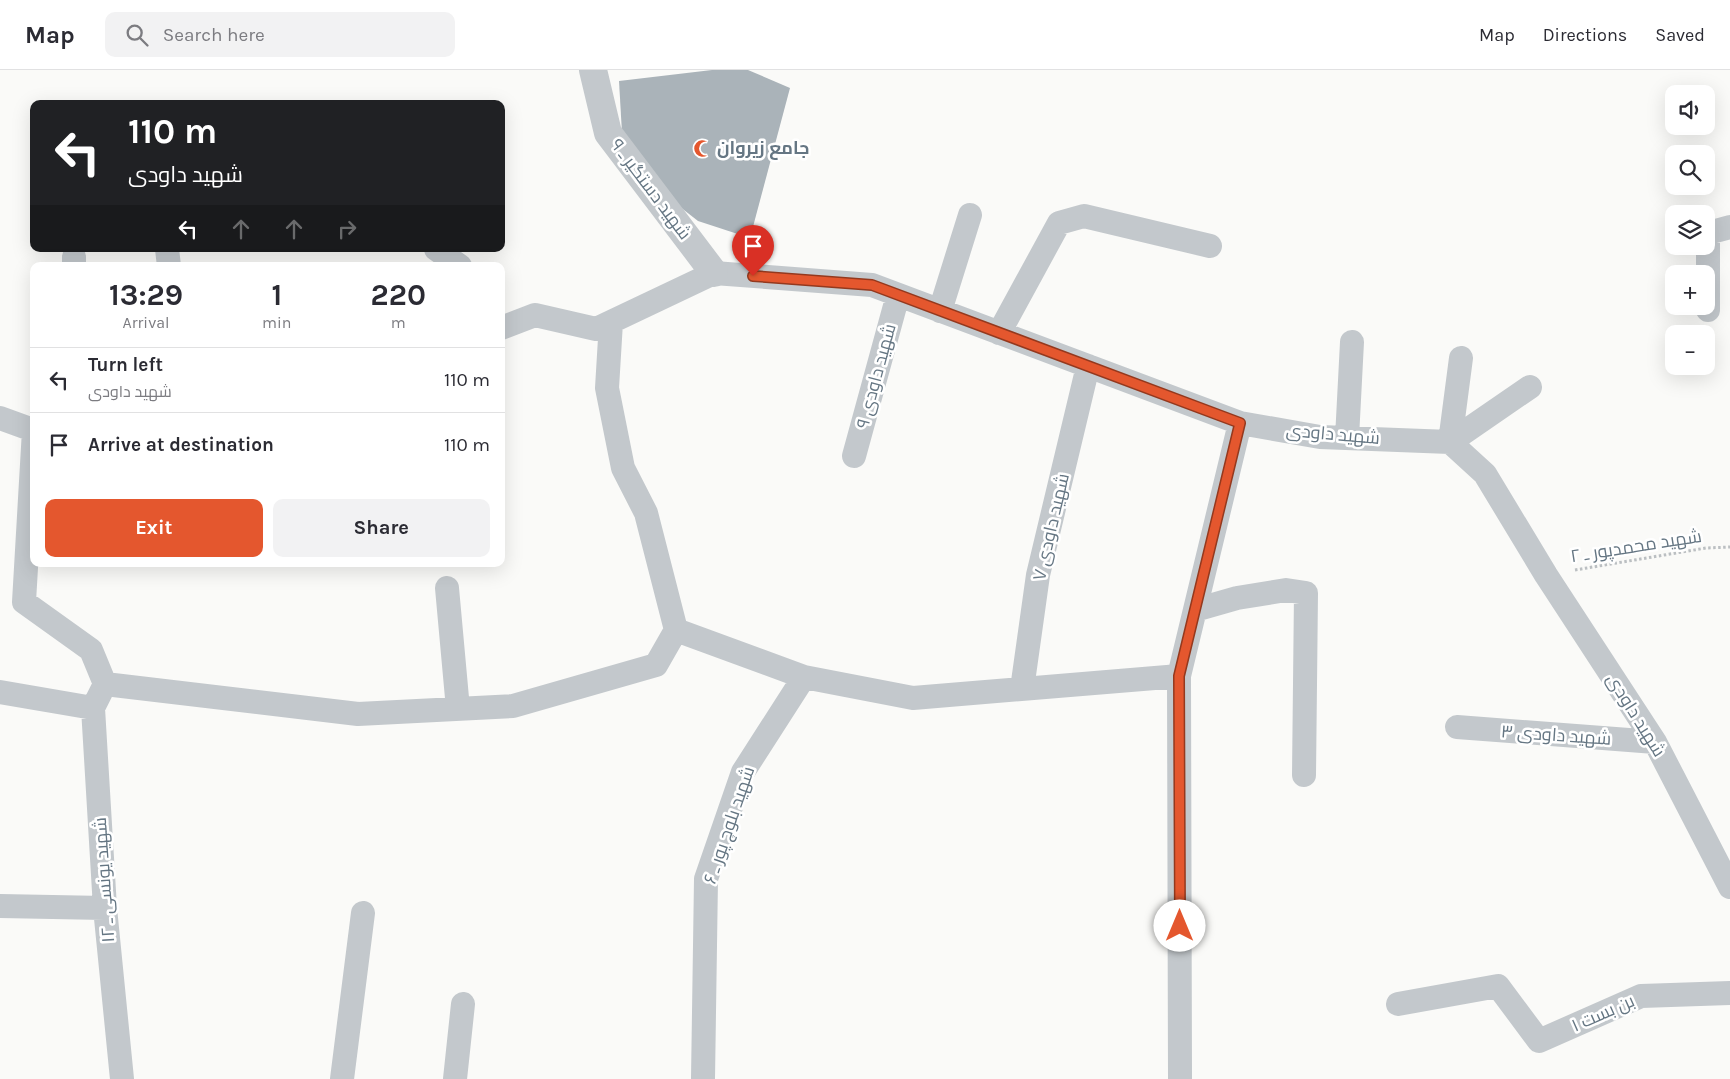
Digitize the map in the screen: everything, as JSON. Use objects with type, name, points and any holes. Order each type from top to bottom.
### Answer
[{"type":"street","name":"شهید دستگیر ـ ۹","points":[[594,70],[608,133],[714,273]]},
{"type":"street","points":[[940,311],[970,215]]},
{"type":"street","points":[[999,333],[1059,223],[1084,216],[1210,246]]},
{"type":"street","points":[[1708,265],[1708,233],[1730,227]]},
{"type":"street","points":[[440,252],[454,262]]},
{"type":"street","name":"شهید داودی","points":[[714,273],[872,285],[1240,423],[1320,437],[1450,442],[1485,474],[1546,575],[1655,742],[1730,887]]},
{"type":"street","points":[[505,326],[535,315],[596,329],[714,273]]},
{"type":"street","name":"شهید داودی ۹","points":[[854,456],[898,295]]},
{"type":"street","points":[[30,499],[24,602],[91,650],[105,684],[358,714],[513,706],[656,665],[676,630],[646,512],[623,468],[607,388],[611,322]]},
{"type":"street","points":[[1347,438],[1352,342]]},
{"type":"street","points":[[1450,442],[1461,358]]},
{"type":"street","name":"شهید داودی ۷","points":[[1022,689],[1038,575],[1088,366]]},
{"type":"street","points":[[1450,442],[1530,387]]},
{"type":"street","points":[[0,418],[30,429]]},
{"type":"street","points":[[1180,1079],[1179,676],[1240,423]]},
{"type":"street","points":[[447,588],[458,709]]},
{"type":"street","points":[[1195,610],[1237,598],[1286,590],[1306,593],[1304,775]]},
{"type":"street","points":[[676,630],[804,677],[913,698],[1179,676]]},
{"type":"street","name":"شهید بلوچ پور ـ ۶","points":[[703,1079],[706,879],[744,772],[804,677]]},
{"type":"street","name":"شهید یونسی ـ ۱۲","points":[[105,684],[93,708],[105,908],[122,1079]]},
{"type":"street","points":[[0,692],[93,708]]},
{"type":"street","name":"شهید داودی ۳","points":[[1456,728],[1655,742]]},
{"type":"street","points":[[0,906],[105,908]]},
{"type":"street","points":[[342,1079],[363,913]]},
{"type":"street","name":"بن بست ۱","points":[[1398,1004],[1498,986],[1539,1041],[1641,996],[1730,993]]},
{"type":"street","points":[[455,1079],[464,1004]]},
{"type":"path","name":"شهید محمدپور ـ ۲","points":[[1546,575],[1706,548],[1730,547]]},
{"type":"building","name":"جامع زیروان","points":[[712,70],[748,70],[790,88],[750,238],[698,221],[657,189],[622,133],[619,81]]},
{"type":"place","name":"جامع زیروان","points":[[703,148]]},
{"type":"route","points":[[753,276],[872,285],[1240,423],[1179,676],[1180,926]]}]
